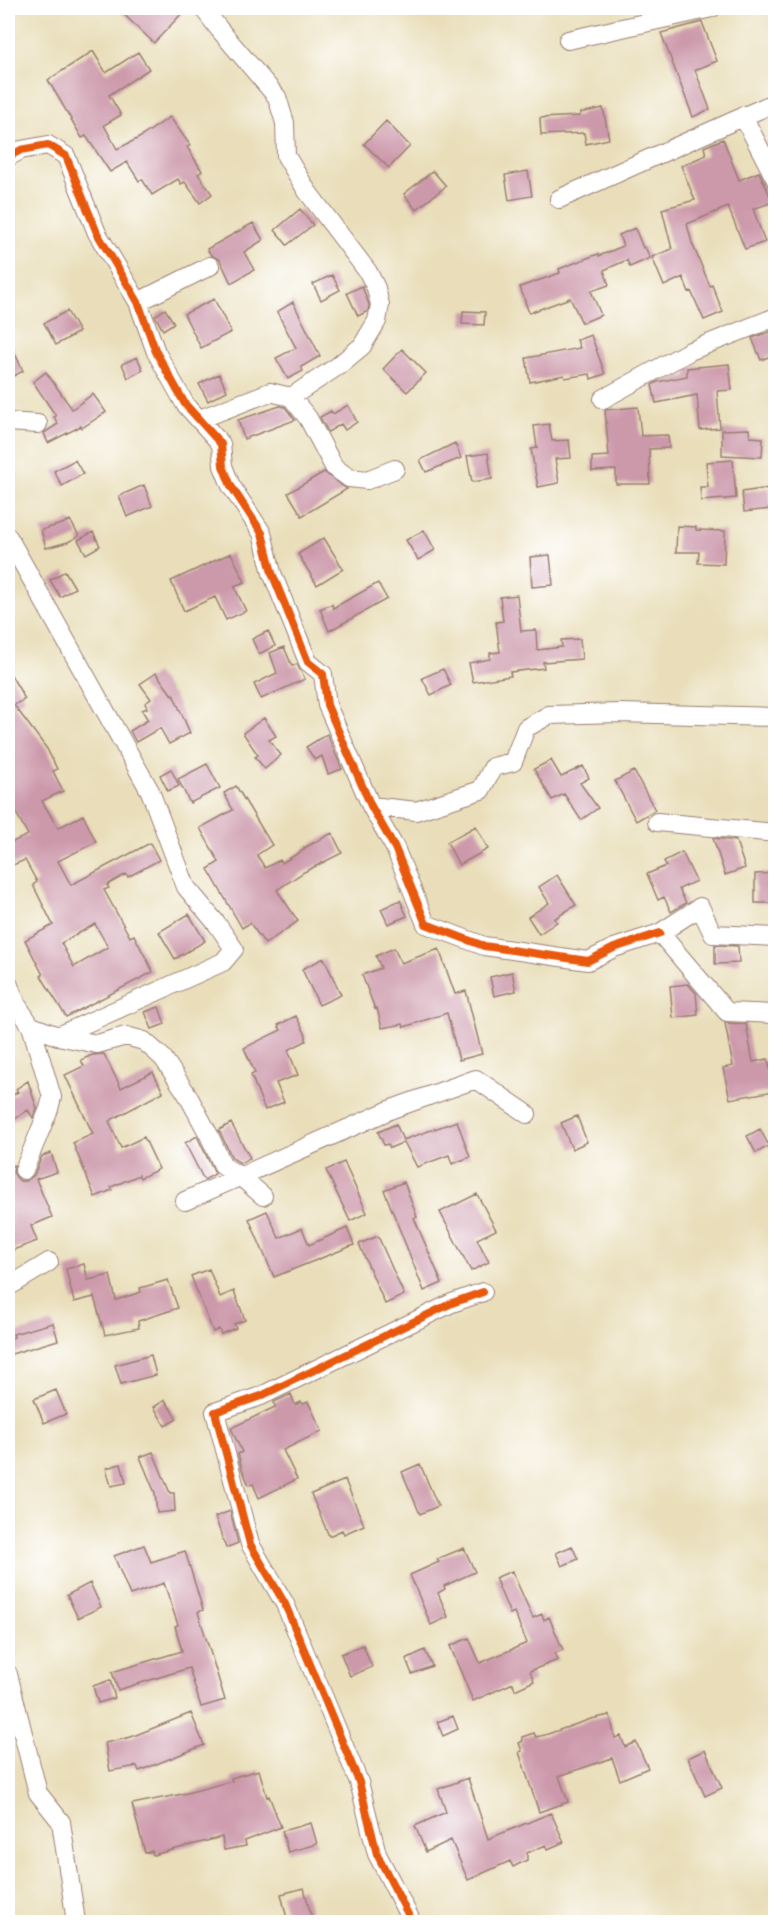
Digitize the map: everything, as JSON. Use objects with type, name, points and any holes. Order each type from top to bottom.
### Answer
[{"type":"street","points":[[203,8],[277,97],[285,123],[286,156],[307,191],[368,272],[376,288],[380,305],[377,321],[362,346],[338,366],[291,397]]},
{"type":"street","points":[[568,40],[712,8]]},
{"type":"street","points":[[559,199],[776,102]]},
{"type":"street","points":[[742,116],[776,180]]},
{"type":"street","points":[[8,157],[21,150],[48,145],[66,156],[97,232],[138,302],[156,352],[185,404],[221,444],[223,466],[231,486],[262,533],[272,573],[308,662],[323,674],[327,705],[371,806],[395,849],[426,924],[484,946],[588,961],[614,948],[660,933],[700,907],[713,934],[776,937]]},
{"type":"street","points":[[138,302],[210,266]]},
{"type":"street","points":[[603,399],[690,351],[776,317]]},
{"type":"street","points":[[200,419],[270,392],[291,397],[308,418],[334,467],[349,478],[367,480],[395,469]]},
{"type":"street","points":[[8,422],[38,424]]},
{"type":"street","points":[[8,537],[150,791],[186,887],[217,924],[234,949],[223,962],[58,1036]]},
{"type":"street","points":[[371,806],[416,810],[481,790],[494,767],[513,762],[526,728],[549,716],[619,713],[776,717]]},
{"type":"street","points":[[657,822],[776,833]]},
{"type":"street","points":[[660,933],[727,1011],[776,1014]]},
{"type":"street","points":[[8,983],[17,1005],[31,1026],[52,1097],[24,1170]]},
{"type":"street","points":[[31,1026],[58,1036],[97,1044],[126,1036],[144,1041],[163,1058],[186,1094],[209,1134],[223,1166],[242,1177],[263,1196]]},
{"type":"street","points":[[185,1201],[392,1109],[476,1079],[527,1114]]},
{"type":"street","points":[[8,1287],[49,1262]]},
{"type":"street","points":[[412,1923],[377,1854],[359,1782],[285,1604],[250,1544],[215,1413],[261,1396],[452,1303],[483,1292]]},
{"type":"street","points":[[8,1674],[10,1698],[38,1792],[61,1822],[76,1923]]},
{"type":"building","points":[[117,8],[187,8],[154,43]]},
{"type":"building","points":[[702,22],[717,61],[695,70],[710,109],[693,117],[661,33]]},
{"type":"building","points":[[93,51],[106,73],[138,52],[149,69],[109,95],[121,115],[104,125],[117,149],[139,138],[170,117],[190,145],[187,147],[202,171],[198,174],[212,194],[200,203],[185,182],[181,184],[178,179],[152,195],[142,179],[139,181],[127,162],[110,172],[86,136],[82,138],[48,80]]},
{"type":"building","points":[[603,108],[609,139],[586,144],[584,133],[541,135],[540,118],[580,116],[580,113]]},
{"type":"building","points":[[386,121],[410,146],[389,168],[364,144]]},
{"type":"building","points":[[723,139],[739,180],[759,172],[773,202],[753,209],[765,242],[745,249],[728,207],[687,224],[692,243],[723,312],[704,320],[683,277],[664,286],[652,257],[672,249],[662,209],[695,200],[681,166],[706,155],[704,147]]},
{"type":"building","points":[[433,171],[446,186],[416,210],[404,194]]},
{"type":"building","points":[[528,171],[532,196],[509,200],[505,175]]},
{"type":"building","points":[[300,209],[313,225],[287,245],[275,230]]},
{"type":"building","points":[[253,223],[263,240],[244,252],[254,270],[231,283],[220,260],[211,255],[207,249]]},
{"type":"building","points":[[635,228],[650,258],[630,267],[627,260],[604,270],[609,285],[591,291],[601,315],[582,323],[570,298],[529,313],[520,287],[560,273],[559,269],[623,246],[619,235]]},
{"type":"building","points":[[332,275],[340,290],[321,300],[313,284]]},
{"type":"building","points":[[362,286],[369,305],[368,311],[358,316],[347,293]]},
{"type":"building","points":[[214,299],[231,332],[201,348],[184,314]]},
{"type":"building","points":[[293,302],[320,356],[301,367],[303,371],[288,379],[276,358],[296,348],[277,312]]},
{"type":"building","points":[[165,309],[174,323],[163,330],[155,316]]},
{"type":"building","points":[[67,311],[79,332],[56,345],[44,323]]},
{"type":"building","points":[[463,311],[485,312],[484,325],[462,324]]},
{"type":"building","points":[[775,330],[776,354],[761,360],[752,338]]},
{"type":"building","points":[[591,335],[605,374],[591,379],[590,374],[565,378],[564,375],[530,382],[526,358],[580,348],[577,340]]},
{"type":"building","points":[[8,338],[23,371],[8,379]]},
{"type":"building","points":[[402,349],[426,373],[407,392],[383,369]]},
{"type":"building","points":[[137,357],[143,370],[128,378],[122,364]]},
{"type":"building","points":[[729,364],[732,390],[717,391],[720,428],[700,430],[697,395],[656,403],[652,385],[657,382],[687,376],[687,368]]},
{"type":"building","points":[[46,372],[72,409],[93,394],[106,412],[82,428],[81,426],[48,443],[44,433],[58,424],[54,417],[56,416],[33,382]]},
{"type":"building","points":[[219,374],[227,391],[208,401],[199,384]]},
{"type":"building","points":[[348,405],[357,422],[345,430],[341,424],[328,432],[320,417],[331,411],[333,414]]},
{"type":"building","points":[[280,406],[285,407],[295,420],[244,439],[238,420]]},
{"type":"building","points":[[638,407],[641,436],[668,435],[669,448],[649,449],[650,484],[616,484],[616,470],[592,471],[592,457],[609,456],[605,410]]},
{"type":"building","points":[[549,424],[552,441],[569,440],[571,458],[555,459],[559,483],[538,487],[531,449],[537,448],[534,426]]},
{"type":"building","points":[[749,429],[750,437],[763,438],[762,457],[722,455],[722,430]]},
{"type":"building","points":[[455,443],[461,458],[426,472],[420,460]]},
{"type":"building","points":[[488,453],[492,479],[472,482],[467,456]]},
{"type":"building","points":[[75,460],[83,474],[62,486],[54,471]]},
{"type":"building","points":[[733,460],[736,498],[701,501],[700,487],[708,487],[706,462]]},
{"type":"building","points":[[324,472],[347,489],[302,516],[288,493]]},
{"type":"building","points":[[144,485],[152,506],[127,517],[119,496]]},
{"type":"building","points":[[769,488],[771,509],[744,512],[742,492]]},
{"type":"building","points":[[70,520],[79,536],[68,542],[46,548],[41,530]]},
{"type":"building","points":[[677,526],[696,527],[696,530],[725,531],[724,564],[698,563],[699,552],[676,552]]},
{"type":"building","points":[[424,530],[435,550],[418,560],[406,540]]},
{"type":"building","points":[[93,532],[100,546],[86,554],[78,540]]},
{"type":"building","points":[[324,538],[343,569],[317,585],[298,554]]},
{"type":"building","points":[[231,553],[245,582],[234,586],[246,611],[226,620],[215,597],[184,611],[171,581]]},
{"type":"building","points":[[550,555],[553,585],[532,587],[530,557]]},
{"type":"building","points":[[65,571],[75,588],[60,597],[50,580]]},
{"type":"building","points":[[378,583],[387,599],[329,631],[320,609],[332,604],[333,608]]},
{"type":"building","points":[[517,595],[521,631],[536,630],[537,650],[562,647],[561,640],[580,639],[582,659],[543,662],[544,668],[510,672],[511,676],[473,682],[469,663],[490,659],[490,653],[500,652],[496,622],[503,621],[500,597]]},
{"type":"building","points":[[268,631],[275,646],[259,654],[252,639]]},
{"type":"building","points":[[284,647],[292,666],[297,664],[305,679],[261,699],[254,684],[277,673],[270,653]]},
{"type":"building","points":[[443,669],[451,685],[431,695],[422,678]]},
{"type":"building","points":[[8,670],[25,699],[14,705],[47,749],[57,769],[53,771],[63,791],[42,801],[58,828],[83,815],[96,842],[58,861],[71,885],[150,843],[159,860],[128,877],[126,874],[107,885],[109,888],[104,890],[130,937],[134,935],[153,972],[66,1017],[41,976],[43,975],[25,940],[53,925],[33,885],[37,882],[25,860],[8,867],[8,844],[28,835],[14,809],[8,813]],"holes":[[[95,924],[108,947],[74,967],[61,943]]]},
{"type":"building","points":[[156,673],[173,694],[190,733],[169,744],[160,728],[136,742],[130,731],[148,720],[142,710],[147,708],[145,703],[151,699],[140,684]]},
{"type":"building","points":[[264,718],[276,736],[269,740],[281,755],[265,769],[255,757],[258,755],[243,733]]},
{"type":"building","points":[[327,734],[342,769],[328,774],[322,756],[315,760],[306,747]]},
{"type":"building","points":[[551,760],[561,777],[583,766],[589,778],[580,783],[598,808],[581,820],[564,794],[552,800],[534,769]]},
{"type":"building","points":[[207,764],[220,788],[190,803],[178,779]]},
{"type":"building","points":[[171,769],[179,786],[168,791],[160,775]]},
{"type":"building","points":[[634,771],[655,810],[636,821],[615,781]]},
{"type":"building","points":[[236,786],[272,845],[257,855],[265,868],[280,860],[282,863],[332,833],[342,853],[304,872],[277,890],[298,921],[265,944],[250,923],[242,928],[208,869],[219,862],[200,828],[233,810],[224,793]]},
{"type":"building","points":[[476,826],[488,849],[459,865],[447,842]]},
{"type":"building","points":[[713,838],[736,841],[745,868],[725,875]]},
{"type":"building","points":[[682,852],[696,881],[679,889],[686,903],[671,912],[664,897],[658,900],[647,874],[666,866],[664,861]]},
{"type":"building","points":[[776,873],[776,903],[755,903],[755,874]]},
{"type":"building","points":[[557,875],[576,905],[554,919],[557,922],[539,934],[528,917],[549,903],[539,887]]},
{"type":"building","points":[[400,900],[407,916],[388,924],[381,909]]},
{"type":"building","points":[[189,914],[205,941],[175,959],[159,932]]},
{"type":"building","points":[[715,945],[738,946],[739,963],[715,964]]},
{"type":"building","points":[[394,948],[401,963],[439,949],[455,994],[466,991],[482,1054],[459,1060],[447,1013],[404,1027],[403,1024],[382,1028],[377,1008],[375,1009],[362,975],[381,968],[376,956]]},
{"type":"building","points":[[324,958],[341,995],[319,1005],[302,969]]},
{"type":"building","points":[[512,972],[516,991],[494,996],[490,977]]},
{"type":"building","points":[[688,984],[696,993],[698,1015],[673,1018],[670,986]]},
{"type":"building","points":[[159,1007],[165,1024],[152,1029],[145,1012]]},
{"type":"building","points":[[296,1016],[306,1035],[306,1041],[288,1050],[298,1075],[276,1083],[284,1102],[265,1110],[251,1075],[255,1073],[244,1048],[281,1030],[278,1025]]},
{"type":"building","points":[[725,1023],[746,1024],[753,1062],[768,1059],[774,1091],[730,1099],[723,1068],[733,1066]]},
{"type":"building","points":[[104,1054],[121,1088],[153,1072],[163,1092],[109,1121],[121,1148],[144,1137],[159,1169],[111,1187],[112,1190],[95,1197],[73,1143],[93,1134],[65,1075],[84,1066],[81,1060],[92,1055]]},
{"type":"building","points":[[28,1081],[37,1109],[33,1118],[28,1110],[8,1124],[8,1098],[18,1092],[16,1089]]},
{"type":"building","points":[[577,1116],[587,1142],[572,1149],[561,1123]]},
{"type":"building","points":[[457,1121],[470,1157],[452,1164],[449,1155],[417,1167],[404,1142],[390,1148],[388,1144],[384,1145],[378,1132],[396,1124],[403,1140]]},
{"type":"building","points":[[231,1123],[250,1158],[240,1163],[232,1158],[219,1130]]},
{"type":"building","points":[[760,1129],[769,1146],[756,1153],[747,1136]]},
{"type":"building","points":[[197,1136],[215,1174],[204,1180],[185,1143]]},
{"type":"building","points":[[51,1153],[57,1172],[36,1179],[52,1217],[31,1226],[37,1241],[8,1252],[8,1167],[14,1165],[13,1172],[16,1177],[20,1181],[26,1181],[34,1175],[42,1156]]},
{"type":"building","points":[[344,1162],[367,1213],[350,1221],[326,1170]]},
{"type":"building","points":[[404,1182],[417,1217],[414,1218],[442,1283],[424,1291],[384,1190]]},
{"type":"building","points":[[477,1194],[496,1230],[477,1239],[489,1262],[471,1271],[440,1212]]},
{"type":"building","points":[[267,1211],[279,1238],[302,1228],[309,1245],[347,1228],[354,1245],[274,1277],[249,1219]]},
{"type":"building","points":[[378,1236],[404,1295],[385,1304],[359,1244]]},
{"type":"building","points":[[84,1264],[88,1280],[110,1275],[116,1300],[141,1292],[140,1288],[168,1280],[178,1308],[138,1321],[139,1328],[105,1335],[94,1297],[74,1302],[66,1269]]},
{"type":"building","points":[[209,1269],[220,1297],[234,1291],[245,1320],[234,1324],[236,1328],[221,1334],[219,1329],[213,1332],[191,1276]]},
{"type":"building","points":[[53,1323],[58,1340],[8,1355],[8,1339],[14,1337],[13,1334]]},
{"type":"building","points":[[151,1355],[156,1375],[121,1384],[115,1365]]},
{"type":"building","points":[[56,1390],[66,1414],[44,1423],[34,1399]]},
{"type":"building","points":[[291,1394],[295,1405],[308,1402],[322,1431],[283,1450],[297,1479],[259,1498],[253,1484],[249,1485],[242,1469],[238,1454],[242,1452],[231,1428],[275,1407],[274,1402]]},
{"type":"building","points":[[165,1400],[177,1419],[165,1426],[154,1407]]},
{"type":"building","points":[[153,1452],[170,1493],[174,1493],[175,1511],[157,1513],[155,1493],[140,1457]]},
{"type":"building","points":[[121,1464],[126,1483],[111,1486],[106,1468]]},
{"type":"building","points":[[420,1464],[438,1506],[420,1514],[402,1472]]},
{"type":"building","points":[[345,1480],[364,1525],[344,1534],[342,1530],[329,1536],[311,1494]]},
{"type":"building","points":[[230,1511],[238,1543],[226,1548],[215,1517]]},
{"type":"building","points":[[144,1545],[151,1562],[185,1551],[203,1610],[198,1612],[225,1700],[201,1707],[189,1668],[118,1690],[112,1672],[182,1651],[175,1626],[178,1625],[164,1583],[130,1595],[114,1556]]},
{"type":"building","points":[[572,1546],[578,1559],[562,1566],[556,1553]]},
{"type":"building","points":[[464,1548],[475,1572],[444,1586],[445,1589],[438,1593],[448,1617],[431,1625],[410,1575],[439,1562],[437,1559]]},
{"type":"building","points":[[512,1571],[533,1618],[542,1614],[544,1620],[549,1617],[563,1650],[555,1653],[558,1660],[530,1671],[534,1681],[515,1690],[513,1683],[473,1701],[450,1646],[469,1638],[480,1663],[527,1643],[514,1612],[510,1614],[495,1578]]},
{"type":"building","points":[[90,1583],[101,1607],[78,1618],[67,1595]]},
{"type":"building","points":[[363,1645],[372,1667],[350,1676],[341,1654]]},
{"type":"building","points":[[425,1650],[432,1666],[412,1674],[406,1659]]},
{"type":"building","points":[[110,1680],[115,1698],[98,1703],[93,1686]]},
{"type":"building","points":[[191,1713],[204,1745],[139,1771],[137,1766],[110,1771],[105,1743],[131,1737]]},
{"type":"building","points":[[610,1715],[615,1738],[621,1736],[625,1747],[636,1742],[648,1768],[620,1780],[612,1758],[559,1776],[568,1802],[539,1812],[519,1752],[522,1751],[519,1743],[523,1741],[522,1737],[534,1733],[536,1737],[545,1735]]},
{"type":"building","points":[[453,1716],[458,1729],[443,1736],[437,1722]]},
{"type":"building","points":[[705,1750],[722,1788],[705,1796],[688,1758]]},
{"type":"building","points":[[259,1770],[267,1797],[269,1796],[281,1827],[245,1841],[246,1846],[224,1850],[222,1837],[153,1855],[152,1851],[145,1853],[132,1804],[232,1781],[231,1778]]},
{"type":"building","points":[[468,1778],[488,1839],[551,1813],[564,1842],[548,1849],[546,1845],[527,1853],[527,1860],[513,1867],[510,1861],[468,1880],[451,1840],[426,1852],[415,1826],[446,1812],[438,1789]]},
{"type":"building","points":[[311,1823],[317,1844],[288,1852],[282,1831]]},
{"type":"building","points":[[304,1888],[313,1923],[288,1923],[281,1894]]},
{"type":"cycle path","points":[[8,157],[21,150],[48,145],[66,156],[97,233],[138,302],[156,352],[185,404],[221,444],[223,466],[231,486],[262,533],[272,573],[308,662],[323,674],[327,705],[371,806],[395,848],[426,924],[484,946],[588,961],[614,948],[660,933]]},
{"type":"cycle path","points":[[412,1922],[377,1854],[359,1782],[285,1604],[250,1544],[215,1412],[261,1396],[452,1303],[483,1292]]}]
